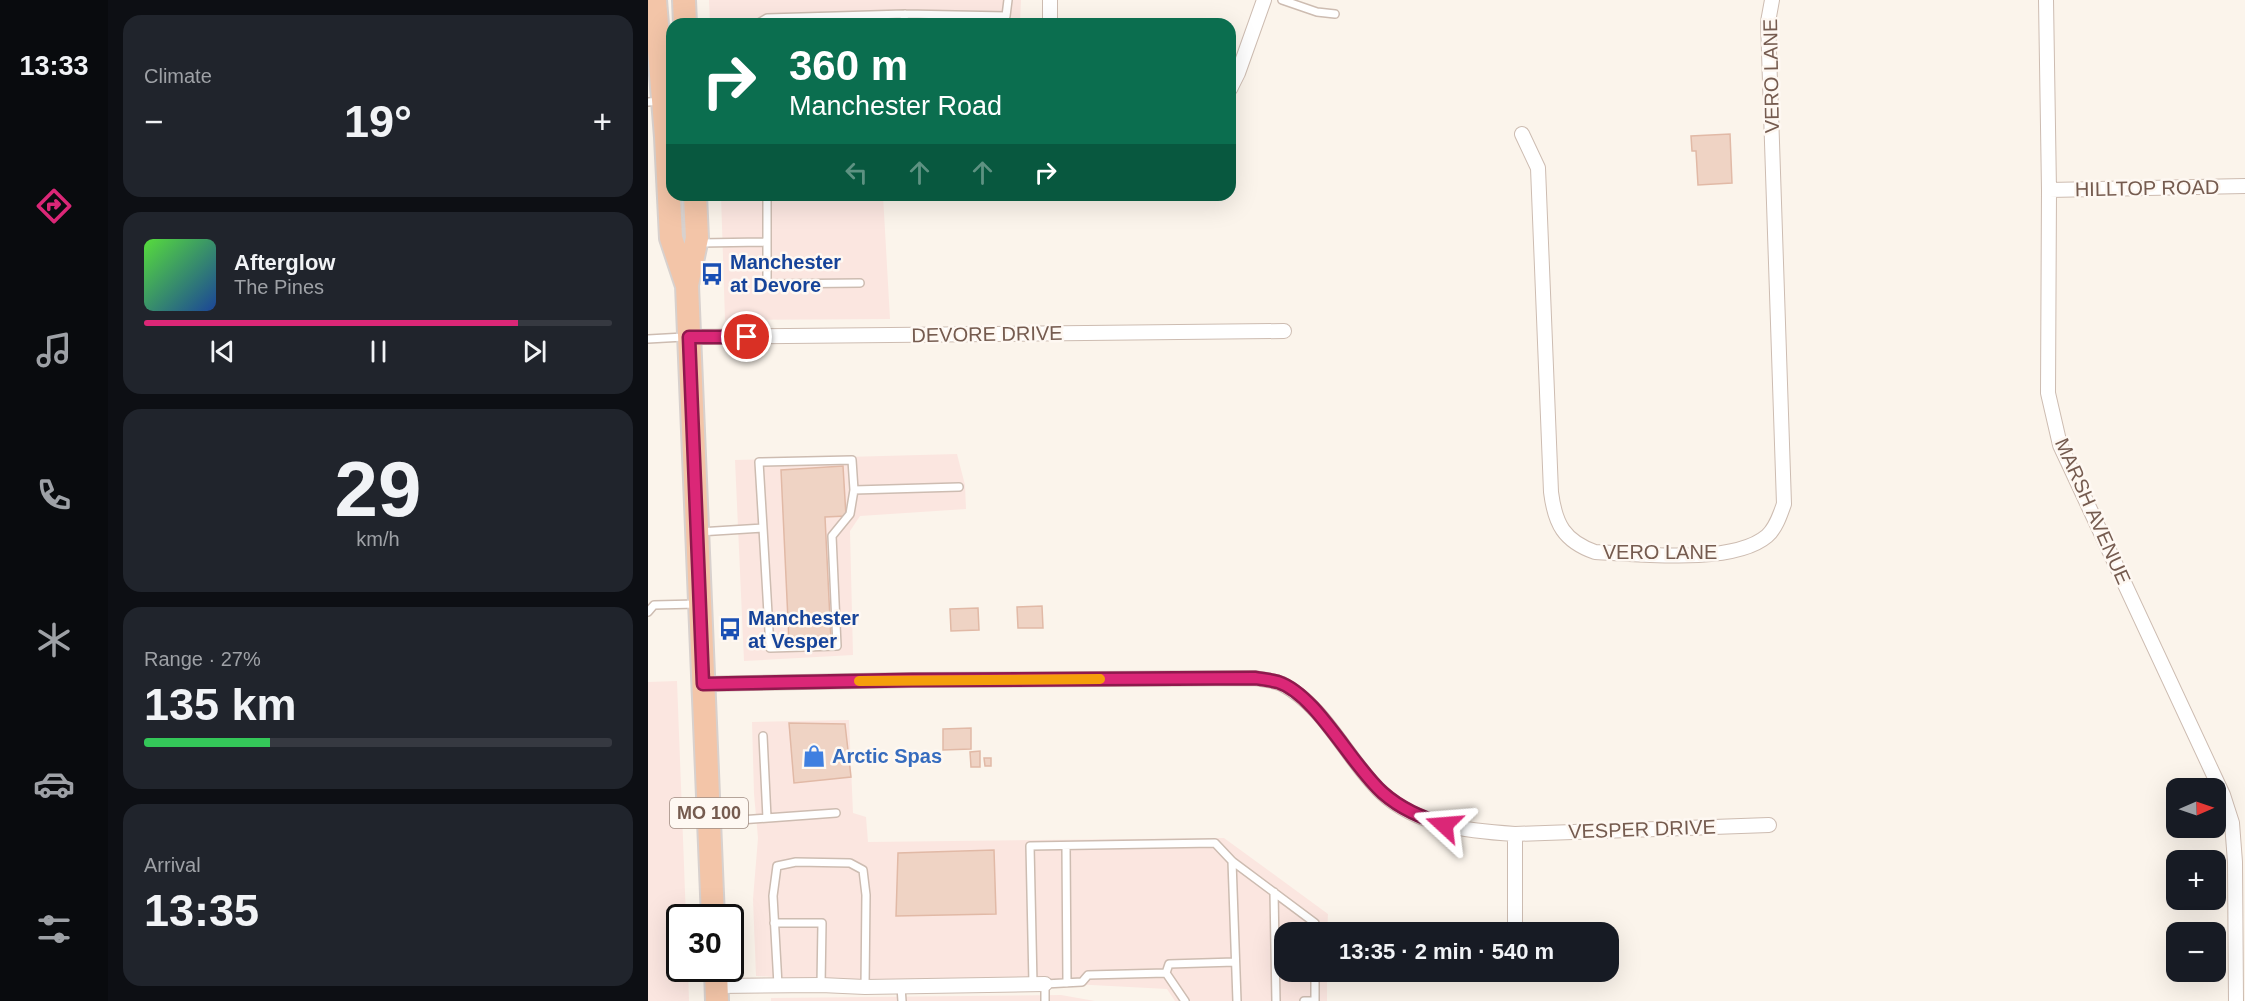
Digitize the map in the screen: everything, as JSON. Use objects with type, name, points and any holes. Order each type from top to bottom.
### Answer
[{"type":"highway","name":"MO 100","points":[[655,0],[666,170]]},
{"type":"highway","points":[[684,0],[686,18]]},
{"type":"highway","name":"MO 100","points":[[668,201],[671,238],[687,285]]},
{"type":"highway","name":"MO 100","points":[[695,201],[696,243],[687,285],[712,904]]},
{"type":"street","points":[[1050,0],[1050,18]]},
{"type":"street","points":[[1236,77],[1264,0]]},
{"type":"street","name":"VERO LANE","points":[[1522,134],[1538,168],[1551,492],[1553,513],[1562,531],[1583,548],[1595,552],[1716,555],[1754,545],[1768,535],[1784,504],[1768,22],[1772,0]]},
{"type":"street","name":"MARSH AVENUE","points":[[2046,0],[2049,190],[2048,393],[2052,415],[2061,445],[2223,795],[2232,823],[2235,862],[2236,1001]]},
{"type":"street","name":"HILLTOP ROAD","points":[[2049,190],[2245,186]]},
{"type":"street","name":"DEVORE DRIVE","points":[[689,337],[1284,331]]},
{"type":"street","name":"VESPER DRIVE","points":[[703,684],[1255,678],[1280,683],[1305,699],[1381,792],[1420,817],[1444,825],[1477,831],[1515,834],[1769,825]]},
{"type":"street","points":[[1515,834],[1515,922]]},
{"type":"street","points":[[716,985],[901,987],[1039,984]]},
{"type":"lane","points":[[1007,18],[1008,0]]},
{"type":"lane","points":[[1282,0],[1317,12],[1335,14]]},
{"type":"lane","points":[[904,18],[905,14]]},
{"type":"lane","points":[[831,18],[915,14],[976,18]]},
{"type":"lane","points":[[767,201],[767,284],[860,283]]},
{"type":"lane","points":[[696,243],[767,242]]},
{"type":"lane","points":[[648,339],[689,337]]},
{"type":"lane","points":[[852,460],[854,490],[850,514],[832,536],[837,646],[770,648],[759,462],[852,460]]},
{"type":"lane","points":[[854,490],[959,487]]},
{"type":"lane","points":[[697,532],[763,528]]},
{"type":"lane","points":[[648,612],[654,606],[700,604]]},
{"type":"lane","points":[[763,736],[766,818]]},
{"type":"lane","points":[[709,822],[836,813]]},
{"type":"lane","points":[[1045,1001],[1039,984],[1030,846],[1215,843],[1232,861],[1314,922]]},
{"type":"lane","points":[[1066,846],[1067,983]]},
{"type":"lane","points":[[1232,861],[1237,1001]]},
{"type":"lane","points":[[778,985],[773,896],[777,866],[796,862],[850,862],[863,870],[866,895],[865,987]]},
{"type":"lane","points":[[1274,892],[1276,1001]]},
{"type":"lane","points":[[774,923],[822,923],[821,985]]},
{"type":"lane","points":[[1166,973],[1169,964],[1235,962]]},
{"type":"lane","points":[[1039,984],[1082,982],[1088,975],[1166,973]]},
{"type":"lane","points":[[1166,973],[1185,1001]]},
{"type":"lane","points":[[1304,1001],[1315,1001],[1315,982]]},
{"type":"lane","points":[[901,987],[902,1001]]},
{"type":"shaded area","points":[[709,0],[1021,0],[1020,18],[710,18]]},
{"type":"shaded area","points":[[721,201],[883,201],[890,319],[725,320]]},
{"type":"shaded area","points":[[957,454],[965,485],[966,509],[860,516],[850,531],[853,655],[744,661],[735,460]]},
{"type":"shaded area","points":[[677,681],[685,904],[666,904],[666,982],[688,982],[689,1001],[648,1001],[648,682]]},
{"type":"shaded area","points":[[849,720],[853,813],[866,817],[868,842],[1224,838],[1328,914],[1328,922],[1274,922],[1274,982],[1327,982],[1327,1001],[1175,1001],[1167,989],[1015,981],[886,984],[756,976],[753,899],[758,838],[752,722]]},
{"type":"shaded area","points":[[1061,995],[1095,1001],[771,1001],[771,998]]},
{"type":"building","points":[[1730,134],[1732,183],[1698,185],[1696,151],[1692,151],[1691,136]]},
{"type":"building","points":[[843,466],[846,516],[825,517],[831,640],[789,642],[781,470]]},
{"type":"building","points":[[1042,606],[1043,628],[1018,628],[1017,607]]},
{"type":"building","points":[[978,608],[979,630],[951,631],[950,609]]},
{"type":"building","points":[[789,723],[845,724],[851,777],[794,783]]},
{"type":"building","points":[[971,728],[971,749],[943,750],[943,729]]},
{"type":"building","points":[[980,751],[980,767],[971,767],[970,752]]},
{"type":"building","points":[[984,758],[991,758],[991,766],[985,766]]},
{"type":"building","points":[[994,850],[996,914],[896,916],[898,853]]},
{"type":"slow traffic","points":[[859,681],[1100,679]]},
{"type":"place","name":"Manchester at Devore","points":[[712,274]]},
{"type":"place","name":"Manchester at Vesper","points":[[730,629]]},
{"type":"place","name":"Arctic Spas","points":[[814,756]]},
{"type":"route","points":[[747,337],[689,337],[703,684],[1255,678],[1280,683],[1305,699],[1381,792],[1420,817],[1444,825]]}]
